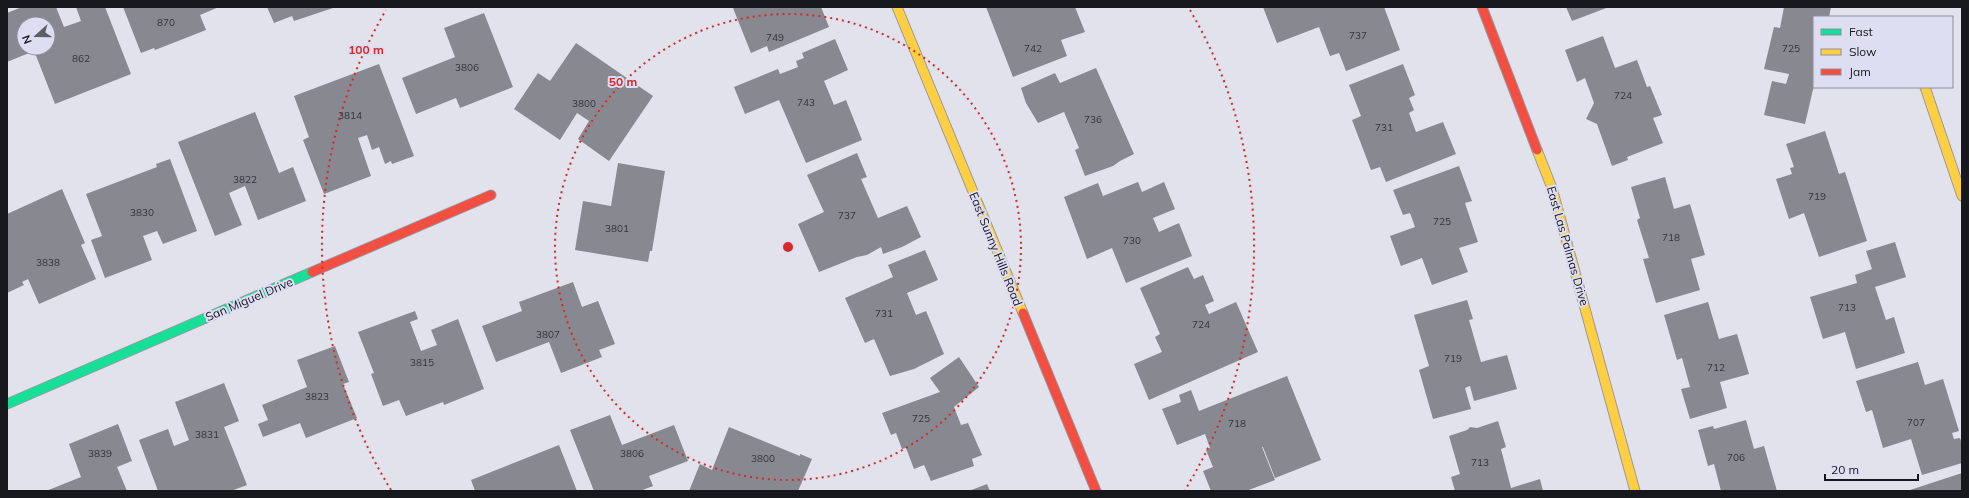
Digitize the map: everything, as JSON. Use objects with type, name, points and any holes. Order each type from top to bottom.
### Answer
[{"type":"street","name":"East Sunny Hills Road","points":[[897,7],[1096,491]]},
{"type":"street","name":"East Las Palmas Drive","points":[[1482,7],[1552,188],[1636,491]]},
{"type":"street","points":[[1925,88],[1962,196]]},
{"type":"street","name":"San Miguel Drive","points":[[7,404],[491,194]]},
{"type":"building","points":[[22,7],[56,7],[64,27],[81,21],[76,7],[105,7],[131,74],[55,104],[36,56],[56,56],[56,16],[16,16],[16,56],[22,56],[7,62],[7,13]]},
{"type":"building","points":[[123,7],[219,7],[200,15],[206,30],[155,50],[154,48],[141,53]]},
{"type":"building","points":[[267,7],[336,7],[294,21],[292,16],[274,23]]},
{"type":"building","points":[[821,7],[829,27],[769,52],[767,46],[751,53],[733,8]]},
{"type":"building","points":[[986,7],[1075,7],[1085,32],[1061,40],[1067,56],[1013,77]]},
{"type":"building","points":[[1263,7],[1384,7],[1400,50],[1346,71],[1339,53],[1330,56],[1319,27],[1277,43]]},
{"type":"building","points":[[1566,7],[1609,7],[1572,21]]},
{"type":"building","points":[[1784,7],[1831,7],[1829,16],[1813,16],[1813,88],[1805,124],[1764,115],[1772,81],[1786,84],[1789,74],[1764,69],[1774,27],[1780,28]]},
{"type":"building","points":[[484,13],[513,87],[460,108],[456,98],[416,114],[402,78],[455,57],[444,28]]},
{"type":"building","points":[[1603,36],[1615,68],[1637,60],[1647,87],[1650,86],[1662,115],[1653,118],[1663,143],[1627,157],[1628,160],[1612,166],[1597,124],[1586,119],[1594,103],[1585,78],[1577,82],[1565,50]]},
{"type":"building","points":[[835,39],[848,70],[824,81],[834,105],[846,100],[862,140],[806,163],[779,100],[745,114],[734,87],[778,69],[780,74],[798,67],[796,61],[804,58],[802,53]]},
{"type":"building","points":[[576,43],[653,96],[609,161],[578,139],[589,121],[577,113],[560,140],[514,109],[538,73],[550,81]]},
{"type":"building","points":[[379,64],[414,156],[392,164],[391,161],[385,164],[379,147],[372,150],[367,135],[358,138],[371,176],[324,194],[303,140],[309,137],[294,96]]},
{"type":"building","points":[[1403,64],[1415,95],[1409,98],[1414,110],[1409,113],[1416,132],[1443,122],[1456,154],[1386,182],[1380,167],[1371,170],[1352,120],[1361,116],[1349,85]]},
{"type":"building","points":[[1096,68],[1134,154],[1113,166],[1085,176],[1075,150],[1079,148],[1064,112],[1038,123],[1026,103],[1021,88],[1055,73],[1060,83]]},
{"type":"building","points":[[255,112],[279,173],[293,167],[306,201],[258,220],[245,186],[229,193],[242,225],[215,236],[178,142]]},
{"type":"building","points":[[1825,131],[1839,174],[1845,172],[1867,241],[1819,257],[1804,213],[1789,219],[1776,179],[1792,174],[1790,168],[1794,167],[1786,144]]},
{"type":"building","points":[[857,153],[867,177],[861,179],[878,218],[907,206],[921,237],[902,247],[883,254],[881,247],[867,255],[857,257],[819,272],[798,224],[824,212],[807,175]]},
{"type":"building","points":[[170,159],[197,231],[163,244],[157,231],[143,236],[152,260],[105,278],[91,240],[102,236],[86,194],[157,167],[156,164]]},
{"type":"building","points":[[618,163],[665,171],[652,251],[650,251],[648,262],[575,250],[583,201],[611,206]]},
{"type":"building","points":[[1459,166],[1472,201],[1465,203],[1478,242],[1459,248],[1468,272],[1432,285],[1422,258],[1401,266],[1390,236],[1415,227],[1410,213],[1403,215],[1393,190]]},
{"type":"building","points":[[1665,177],[1674,209],[1690,204],[1705,255],[1691,259],[1700,290],[1656,303],[1643,259],[1649,258],[1637,220],[1640,218],[1631,187]]},
{"type":"building","points":[[1138,182],[1142,192],[1164,182],[1175,209],[1153,218],[1159,232],[1179,223],[1192,256],[1126,283],[1112,248],[1087,259],[1064,197],[1098,183],[1103,196]]},
{"type":"building","points":[[62,189],[85,243],[81,245],[96,279],[39,304],[28,279],[22,282],[24,285],[7,293],[7,214]]},
{"type":"building","points":[[1895,242],[1906,277],[1875,287],[1886,320],[1894,317],[1905,353],[1856,369],[1845,332],[1823,339],[1810,297],[1857,283],[1855,275],[1872,269],[1866,251]]},
{"type":"building","points":[[925,250],[938,280],[907,293],[916,315],[926,311],[944,354],[914,369],[890,376],[874,339],[865,343],[845,298],[893,277],[888,265]]},
{"type":"building","points":[[1188,267],[1194,279],[1203,275],[1214,301],[1205,305],[1209,314],[1236,302],[1258,352],[1149,400],[1134,364],[1162,352],[1155,337],[1160,334],[1140,288]]},
{"type":"building","points":[[573,282],[582,307],[598,301],[615,344],[599,350],[602,357],[561,373],[549,342],[496,362],[482,326],[522,311],[519,302]]},
{"type":"building","points":[[1467,300],[1473,319],[1469,320],[1481,362],[1507,355],[1517,389],[1474,401],[1470,386],[1465,388],[1471,409],[1433,419],[1419,370],[1429,366],[1414,315]]},
{"type":"building","points":[[1708,302],[1719,339],[1737,334],[1749,374],[1720,382],[1727,408],[1690,419],[1681,389],[1690,387],[1682,358],[1677,360],[1664,315]]},
{"type":"building","points":[[415,311],[418,319],[410,322],[421,351],[437,345],[431,330],[458,319],[484,389],[444,405],[443,402],[406,416],[399,400],[383,406],[371,374],[374,373],[358,332]]},
{"type":"building","points":[[335,346],[349,382],[343,384],[357,418],[306,438],[300,423],[263,437],[258,424],[268,420],[262,405],[307,387],[297,360]]},
{"type":"building","points":[[959,357],[979,387],[954,407],[961,425],[968,423],[982,455],[972,459],[974,466],[931,481],[924,465],[914,469],[906,448],[902,449],[896,433],[891,435],[882,413],[940,392],[930,378]]},
{"type":"building","points":[[1918,362],[1925,385],[1943,379],[1959,431],[1952,433],[1954,439],[1960,438],[1962,444],[1962,463],[1922,475],[1911,439],[1883,448],[1872,410],[1866,412],[1856,381]]},
{"type":"building","points":[[1287,376],[1321,460],[1275,478],[1262,447],[1275,480],[1246,491],[1211,491],[1203,471],[1213,467],[1206,450],[1210,448],[1205,434],[1177,445],[1162,409],[1181,402],[1179,395],[1191,390],[1199,411]]},
{"type":"building","points":[[224,383],[239,421],[224,427],[247,485],[231,491],[158,491],[139,440],[168,429],[174,446],[189,440],[175,402]]},
{"type":"building","points":[[610,415],[622,445],[674,425],[688,461],[649,476],[653,486],[640,491],[594,491],[570,430]]},
{"type":"building","points":[[1746,420],[1754,449],[1764,446],[1777,491],[1721,491],[1714,464],[1708,466],[1698,430],[1713,426],[1714,429]]},
{"type":"building","points":[[1498,421],[1506,447],[1501,449],[1511,488],[1540,479],[1543,491],[1455,491],[1451,477],[1460,474],[1449,436],[1467,430],[1470,427],[1477,428]]},
{"type":"building","points":[[118,424],[132,461],[117,467],[127,491],[46,491],[81,477],[69,444]]},
{"type":"building","points":[[729,427],[800,456],[800,454],[812,459],[798,491],[689,491],[700,464],[712,470]]},
{"type":"building","points":[[559,445],[577,491],[475,491],[471,480]]},
{"type":"building","points":[[1962,473],[1962,491],[1907,491]]},
{"type":"building","points":[[987,484],[990,491],[969,491]]},
{"type":"traffic: fast","points":[[7,404],[312,272]]},
{"type":"traffic: slow","points":[[897,7],[1023,313]]},
{"type":"traffic: slow","points":[[1925,88],[1962,196]]},
{"type":"traffic: slow","points":[[1537,150],[1552,188],[1635,491]]},
{"type":"traffic: jam","points":[[1482,7],[1537,150]]},
{"type":"traffic: jam","points":[[312,272],[491,195]]},
{"type":"traffic: jam","points":[[1023,313],[1096,491]]}]
